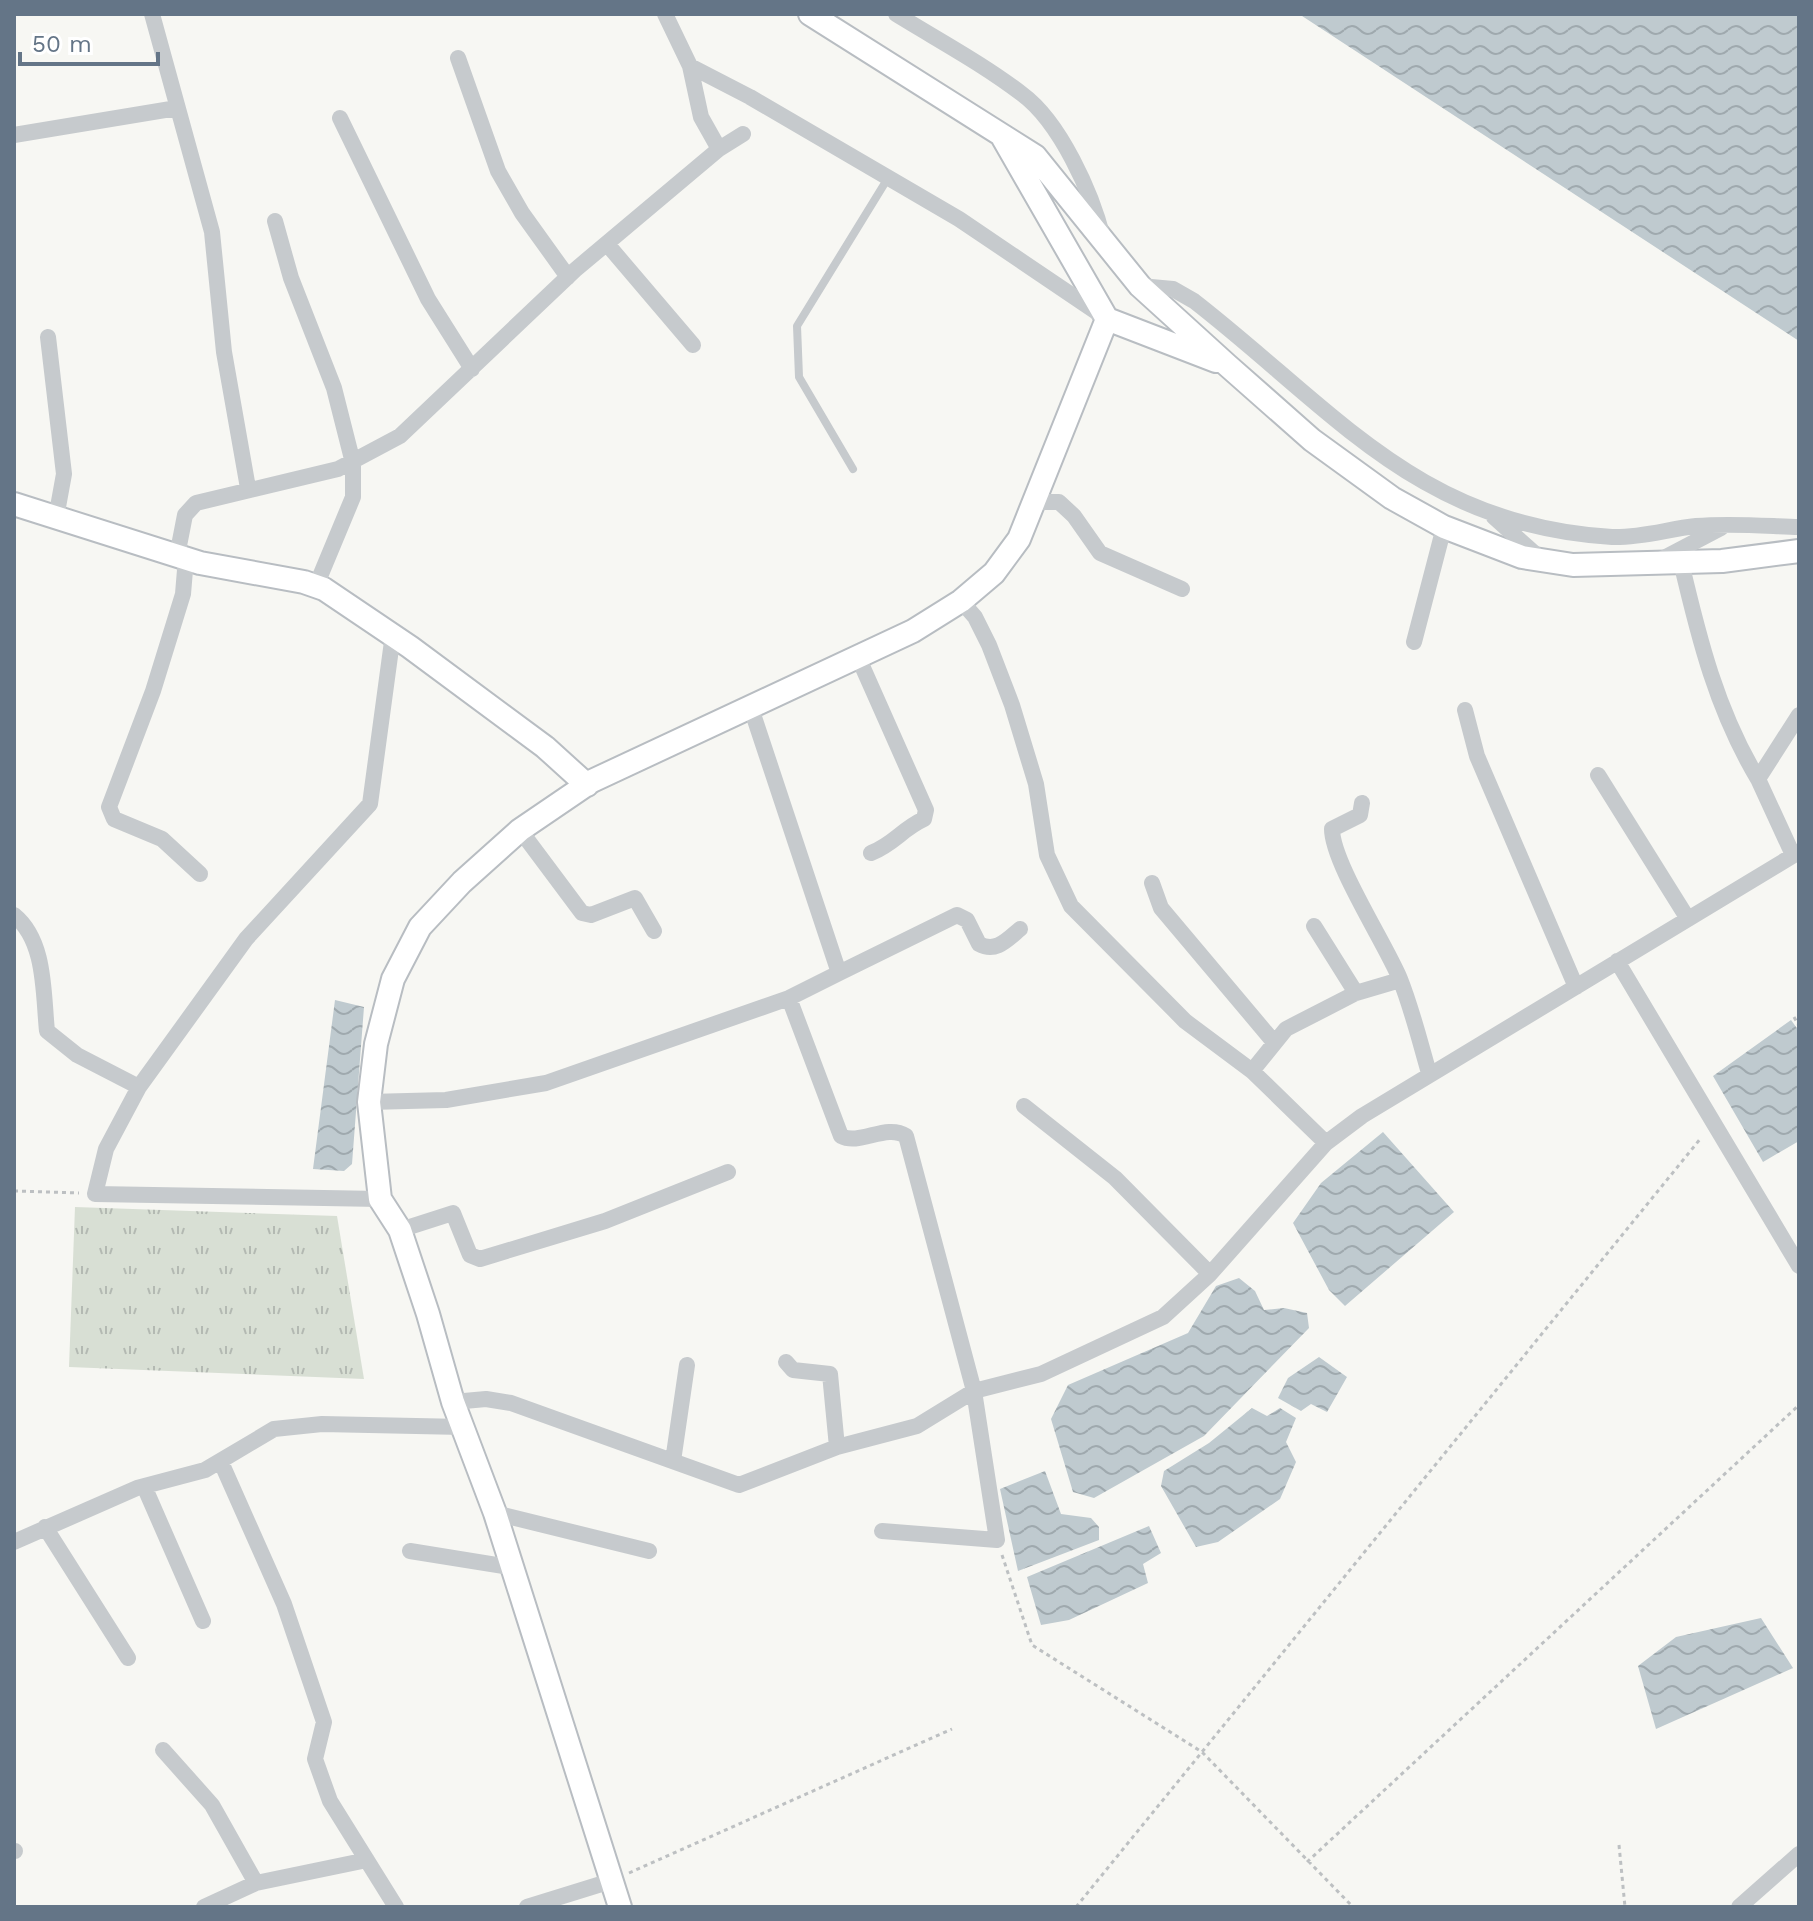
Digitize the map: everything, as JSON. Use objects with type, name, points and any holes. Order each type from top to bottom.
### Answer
[{"type":"street","points":[[152,14],[212,232],[224,352],[248,488]]},
{"type":"street","points":[[665,14],[690,66],[701,117],[719,149]]},
{"type":"street","points":[[810,14],[1035,156],[1140,286],[1227,365],[1312,440],[1392,498],[1444,527],[1522,557],[1573,565],[1722,561],[1799,551]]},
{"type":"street","points":[[896,14],[1024,95],[1044,116],[1095,203],[1104,243]]},
{"type":"street","points":[[458,58],[498,171],[522,213],[568,277]]},
{"type":"street","points":[[690,66],[750,97],[959,219],[1107,319],[1227,365]]},
{"type":"street","points":[[14,135],[177,108]]},
{"type":"street","points":[[340,118],[428,299],[472,369]]},
{"type":"street","points":[[998,130],[1107,319]]},
{"type":"street","points":[[200,874],[162,839],[114,819],[109,807],[153,691],[183,594],[181,557],[185,515],[196,503],[353,463],[400,436],[568,277],[719,149],[743,134]]},
{"type":"street","points":[[275,221],[291,278],[334,388],[353,463],[353,497],[316,586]]},
{"type":"street","points":[[607,244],[693,345]]},
{"type":"street","points":[[1140,286],[1173,289],[1194,301],[1383,459],[1451,497],[1489,513],[1542,527],[1612,537],[1726,526],[1799,527]]},
{"type":"street","points":[[620,1907],[495,1513],[453,1402],[400,1230],[380,1199],[369,1102],[376,1044],[393,979],[420,927],[462,882],[520,830],[587,785],[750,705],[859,659],[961,601],[994,573],[1011,550],[1035,502],[1107,319]]},
{"type":"street","points":[[48,337],[64,462],[56,518]]},
{"type":"street","points":[[1035,502],[1059,502],[1074,516],[1100,553],[1182,589]]},
{"type":"street","points":[[14,504],[181,557],[316,586],[393,634],[545,747],[587,785]]},
{"type":"street","points":[[1489,513],[1543,561]]},
{"type":"street","points":[[1657,562],[1726,526]]},
{"type":"street","points":[[1414,642],[1444,527]]},
{"type":"street","points":[[453,1402],[486,1399],[511,1403],[739,1485],[837,1447],[917,1426],[974,1391],[1041,1374],[1163,1317],[1210,1274],[1326,1143],[1429,1073],[1796,854],[1736,742],[1714,692],[1681,562]]},
{"type":"street","points":[[961,601],[975,617],[989,645],[1012,705],[1036,784],[1047,855],[1071,906],[1185,1021],[1252,1071],[1326,1143]]},
{"type":"street","points":[[380,1199],[95,1194],[106,1149],[139,1087],[246,939],[370,804],[393,634]]},
{"type":"street","points":[[859,659],[926,810],[924,819],[903,829],[895,842],[871,853]]},
{"type":"street","points":[[750,705],[839,973]]},
{"type":"street","points":[[1465,710],[1477,756],[1576,987]]},
{"type":"street","points":[[1758,779],[1799,715]]},
{"type":"street","points":[[1598,775],[1688,919]]},
{"type":"street","points":[[1362,803],[1360,815],[1338,824],[1332,829],[1332,835],[1339,858],[1400,980],[1429,1073]]},
{"type":"street","points":[[520,830],[582,913],[591,915],[635,898],[654,931]]},
{"type":"street","points":[[1152,883],[1161,908],[1273,1041]]},
{"type":"street","points":[[14,915],[23,923],[40,959],[47,1031],[77,1055],[139,1087]]},
{"type":"street","points":[[369,1102],[446,1100],[546,1083],[789,998],[957,915],[967,920],[979,944],[990,948],[1000,946],[1020,929]]},
{"type":"street","points":[[1314,926],[1356,993]]},
{"type":"street","points":[[1617,961],[1799,1266]]},
{"type":"street","points":[[1252,1071],[1273,1041],[1286,1029],[1356,993],[1400,980]]},
{"type":"street","points":[[789,998],[841,1136],[853,1139],[895,1131],[906,1136],[974,1391],[997,1540],[882,1531]]},
{"type":"street","points":[[1024,1106],[1115,1178],[1210,1274]]},
{"type":"street","points":[[400,1230],[453,1213],[470,1255],[480,1259],[605,1221],[728,1172]]},
{"type":"street","points":[[786,1362],[793,1370],[830,1374],[837,1447]]},
{"type":"street","points":[[673,1461],[687,1365]]},
{"type":"street","points":[[14,1542],[144,1486],[205,1470],[260,1436],[290,1426],[463,1427]]},
{"type":"street","points":[[221,1462],[284,1604],[324,1722],[315,1759],[330,1801],[396,1907]]},
{"type":"street","points":[[144,1486],[203,1621]]},
{"type":"street","points":[[495,1513],[649,1551]]},
{"type":"street","points":[[45,1527],[128,1658]]},
{"type":"street","points":[[410,1551],[510,1567]]},
{"type":"street","points":[[163,1750],[212,1805],[256,1883]]},
{"type":"street","points":[[1739,1907],[1799,1854]]},
{"type":"street","points":[[204,1907],[256,1883],[367,1860]]},
{"type":"street","points":[[527,1907],[611,1881]]},
{"type":"lane","points":[[853,469],[799,377],[797,326],[888,178]]},
{"type":"path","points":[[1794,1017],[1799,1026]]},
{"type":"path","points":[[1076,1907],[1714,1123]]},
{"type":"path","points":[[14,1191],[95,1194]]},
{"type":"path","points":[[1307,1862],[1799,1405]]},
{"type":"path","points":[[997,1540],[1032,1645],[1202,1752],[1353,1907]]},
{"type":"path","points":[[611,1881],[952,1729]]},
{"type":"path","points":[[1619,1845],[1625,1907]]},
{"type":"green space","points":[[75,1207],[337,1216],[364,1379],[69,1367]]},
{"type":"water","points":[[1299,14],[1799,14],[1799,341]]},
{"type":"water","points":[[335,1000],[364,1007],[352,1164],[344,1171],[313,1169]]},
{"type":"water","points":[[1791,1020],[1799,1031],[1799,1141],[1763,1162],[1713,1076]]},
{"type":"water","points":[[1383,1132],[1454,1212],[1345,1306],[1329,1290],[1293,1223],[1321,1183]]},
{"type":"water","points":[[1239,1278],[1255,1291],[1264,1310],[1284,1308],[1307,1313],[1309,1328],[1204,1436],[1094,1498],[1073,1492],[1051,1419],[1068,1385],[1188,1333],[1216,1286]]},
{"type":"water","points":[[1319,1357],[1347,1377],[1327,1412],[1311,1404],[1301,1411],[1278,1398],[1288,1378]]},
{"type":"water","points":[[1252,1408],[1267,1416],[1280,1408],[1296,1418],[1286,1442],[1296,1462],[1280,1499],[1218,1542],[1196,1547],[1161,1486],[1164,1471],[1209,1443]]},
{"type":"water","points":[[1045,1471],[1061,1514],[1091,1518],[1099,1527],[1099,1540],[1018,1571],[1000,1489]]},
{"type":"water","points":[[1149,1526],[1161,1553],[1143,1564],[1148,1583],[1069,1620],[1041,1625],[1027,1577]]},
{"type":"water","points":[[1761,1618],[1793,1668],[1656,1729],[1638,1666],[1676,1637]]}]
